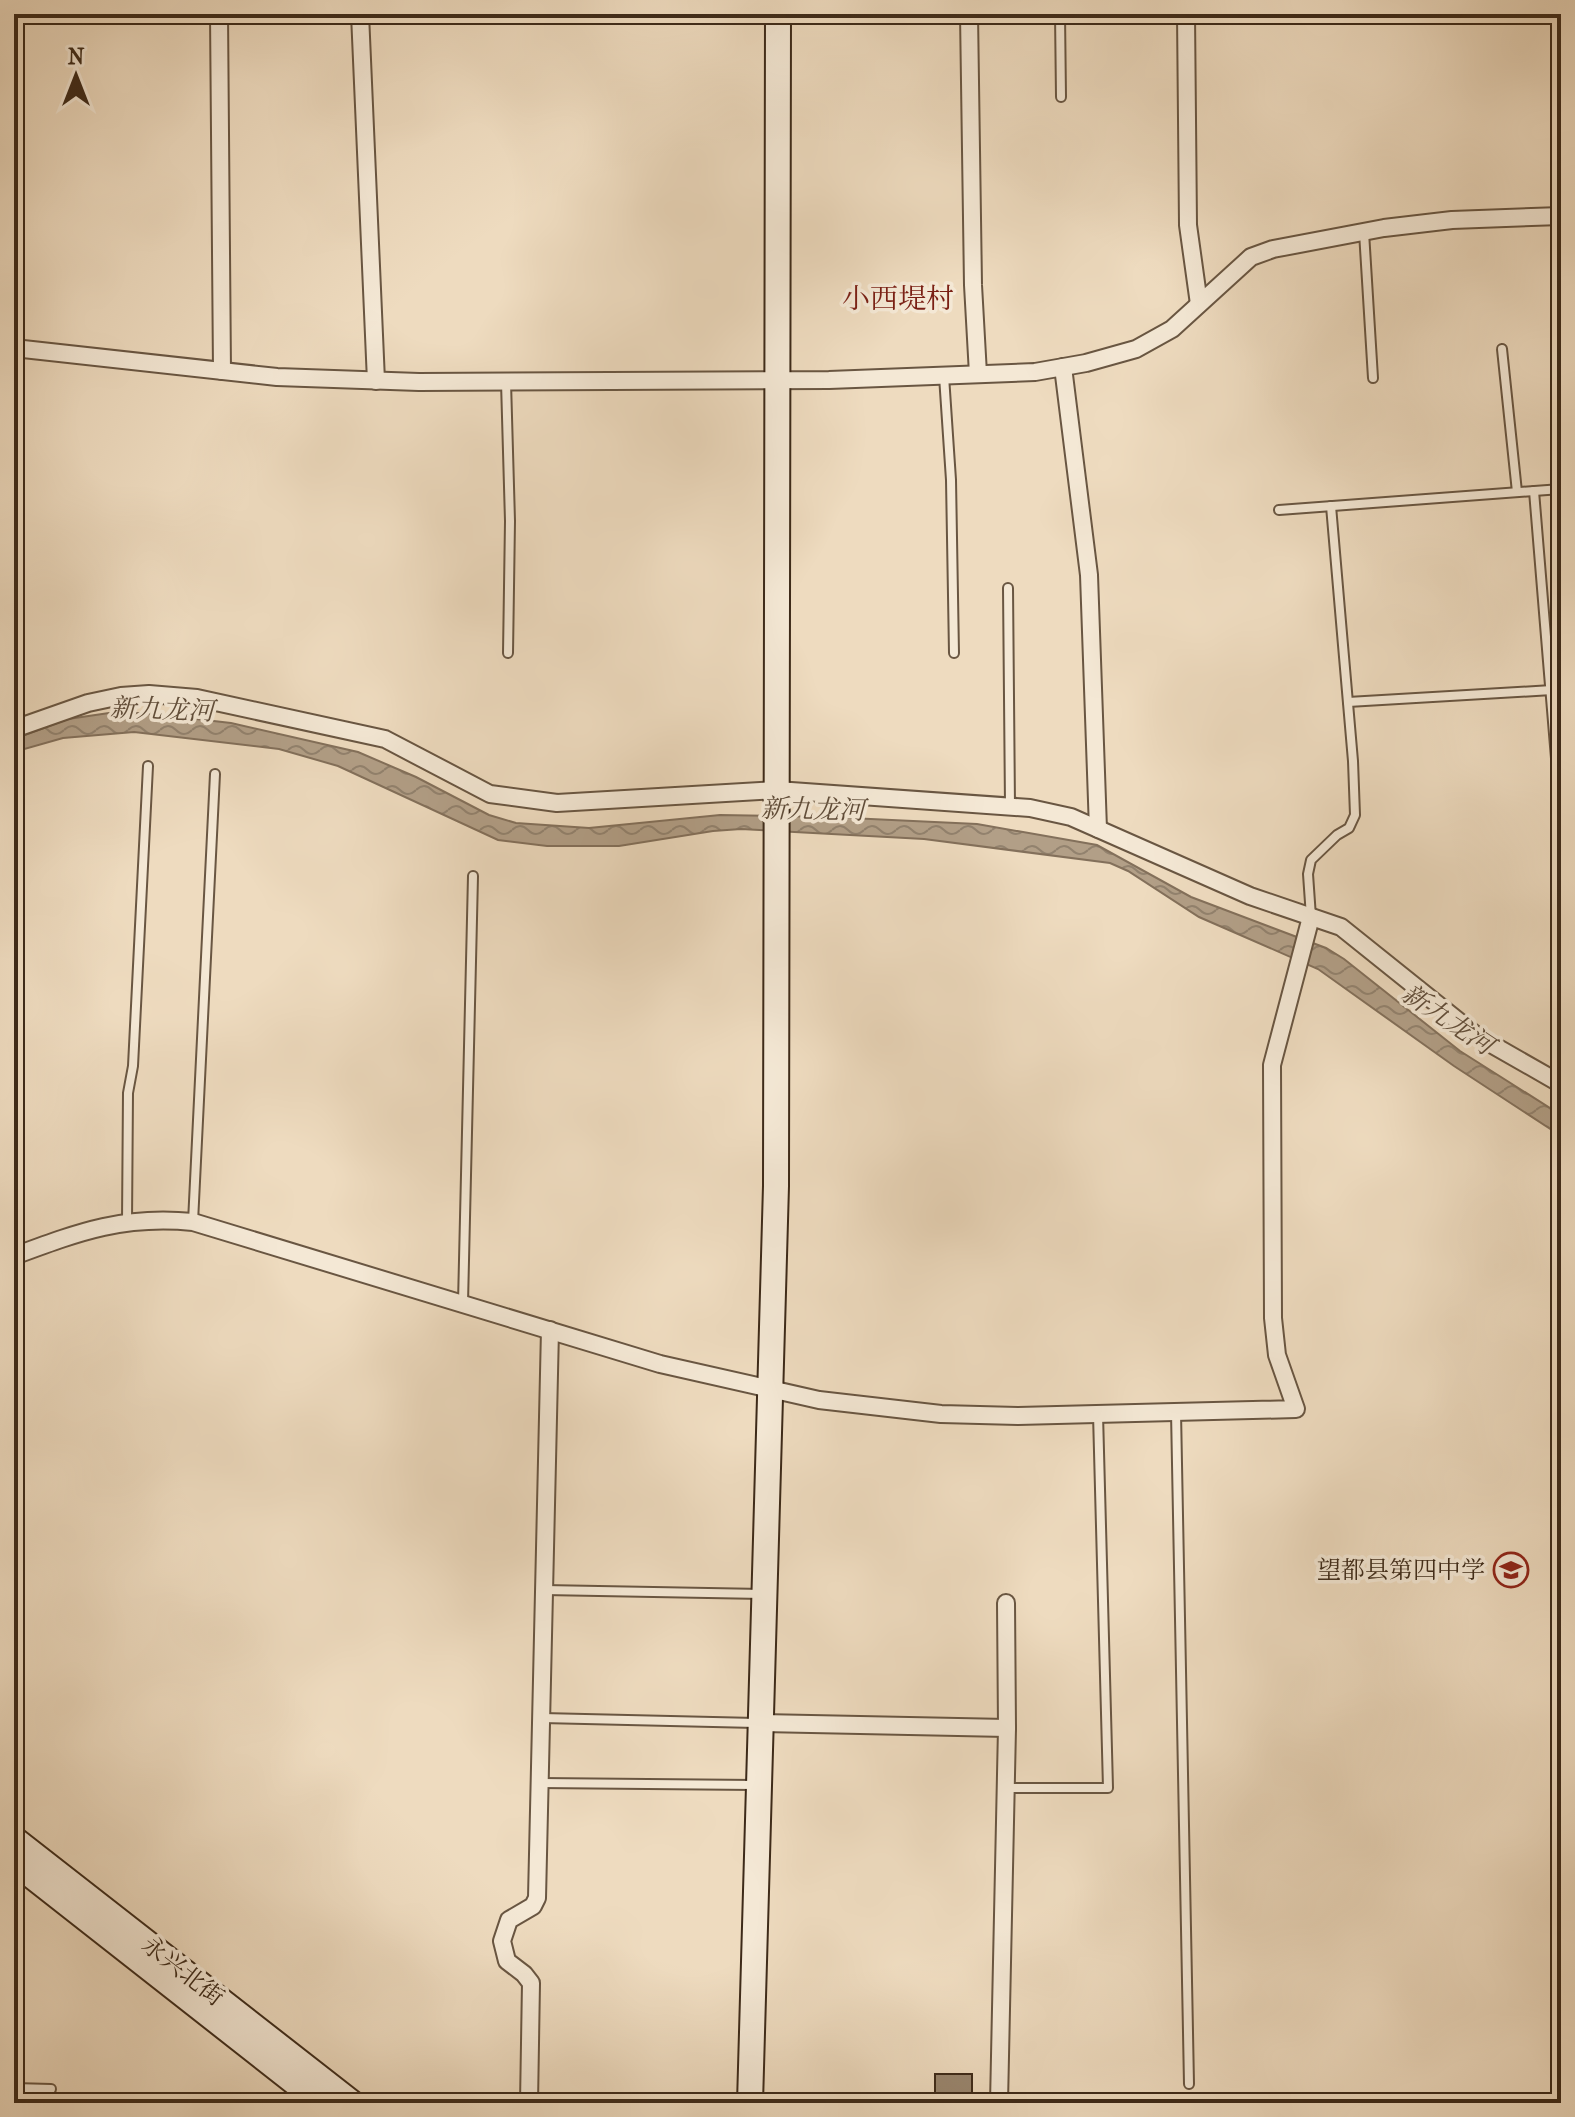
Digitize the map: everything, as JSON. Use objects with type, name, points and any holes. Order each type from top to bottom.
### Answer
[{"type":"street","points":[[219,14],[222,371]]},
{"type":"street","points":[[360,14],[376,381]]},
{"type":"street","points":[[750,2103],[776,1186],[778,14]]},
{"type":"street","points":[[969,14],[973,285],[978,374]]},
{"type":"street","points":[[1186,14],[1188,225],[1199,304]]},
{"type":"street","points":[[14,348],[277,377],[376,381],[777,380],[1035,372],[1136,349],[1172,329],[1251,257],[1273,249],[1452,220],[1561,216]]},
{"type":"street","points":[[1063,367],[1089,575],[1098,829]]},
{"type":"street","points":[[14,729],[88,703],[149,694],[197,698],[385,739],[490,794],[557,803],[777,790],[1010,806],[1071,817],[1250,896],[1341,927],[1477,1036],[1561,1084]]},
{"type":"street","points":[[14,1256],[80,1231],[127,1221],[157,1218],[193,1222],[660,1364],[819,1400],[941,1414],[1296,1409],[1277,1355],[1273,1318],[1272,1065],[1311,917]]},
{"type":"street","points":[[529,2103],[531,1983],[507,1961],[502,1941],[509,1920],[533,1906],[537,1898],[550,1330]]},
{"type":"street","points":[[999,2103],[1007,1728],[1006,1603]]},
{"type":"street","points":[[760,1723],[1007,1728]]},
{"type":"street","name":"永兴北街","points":[[14,1839],[352,2103]]},
{"type":"street","name":"永兴北街","points":[[14,1862],[321,2103]]},
{"type":"lane","points":[[1060,14],[1061,97]]},
{"type":"lane","points":[[1364,232],[1373,378]]},
{"type":"lane","points":[[1502,349],[1517,492]]},
{"type":"lane","points":[[944,375],[951,480],[954,653]]},
{"type":"lane","points":[[506,382],[510,521],[508,653]]},
{"type":"lane","points":[[1279,510],[1561,489]]},
{"type":"lane","points":[[1534,491],[1561,819]]},
{"type":"lane","points":[[1311,917],[1308,874],[1311,860],[1349,828],[1355,815],[1331,506]]},
{"type":"lane","points":[[1008,588],[1010,806]]},
{"type":"lane","points":[[1348,702],[1552,690]]},
{"type":"lane","points":[[127,1221],[128,1093],[133,1066],[148,766]]},
{"type":"lane","points":[[193,1222],[215,774]]},
{"type":"lane","points":[[463,1304],[473,876]]},
{"type":"lane","points":[[1176,1412],[1189,2084]]},
{"type":"lane","points":[[1006,1788],[1108,1788],[1098,1414]]},
{"type":"lane","points":[[544,1590],[764,1594]]},
{"type":"lane","points":[[541,1718],[760,1723]]},
{"type":"lane","points":[[540,1783],[758,1785]]},
{"type":"lane","points":[[14,2088],[51,2089]]},
{"type":"water","points":[[109,713],[144,713],[231,723],[358,752],[416,777],[489,815],[516,823],[589,828],[720,815],[828,817],[977,824],[1097,845],[1191,897],[1326,948],[1344,959],[1460,1051],[1561,1115],[1561,1136],[1454,1066],[1318,969],[1199,917],[1128,871],[1110,863],[924,839],[741,829],[619,846],[547,846],[498,840],[338,766],[279,749],[134,732],[63,738],[14,752],[14,739],[68,719]]},
{"type":"building","points":[[935,2074],[972,2074],[972,2103],[935,2103]]},
{"type":"place","name":"望都县第四中学","points":[[1511,1570]]},
{"type":"district","name":"小西堤村","points":[[898,298]]},
{"type":"water label","name":"新九龙河","points":[[162,709]]},
{"type":"water label","name":"新九龙河","points":[[813,809]]},
{"type":"water label","name":"新九龙河","points":[[1448,1019]]}]
